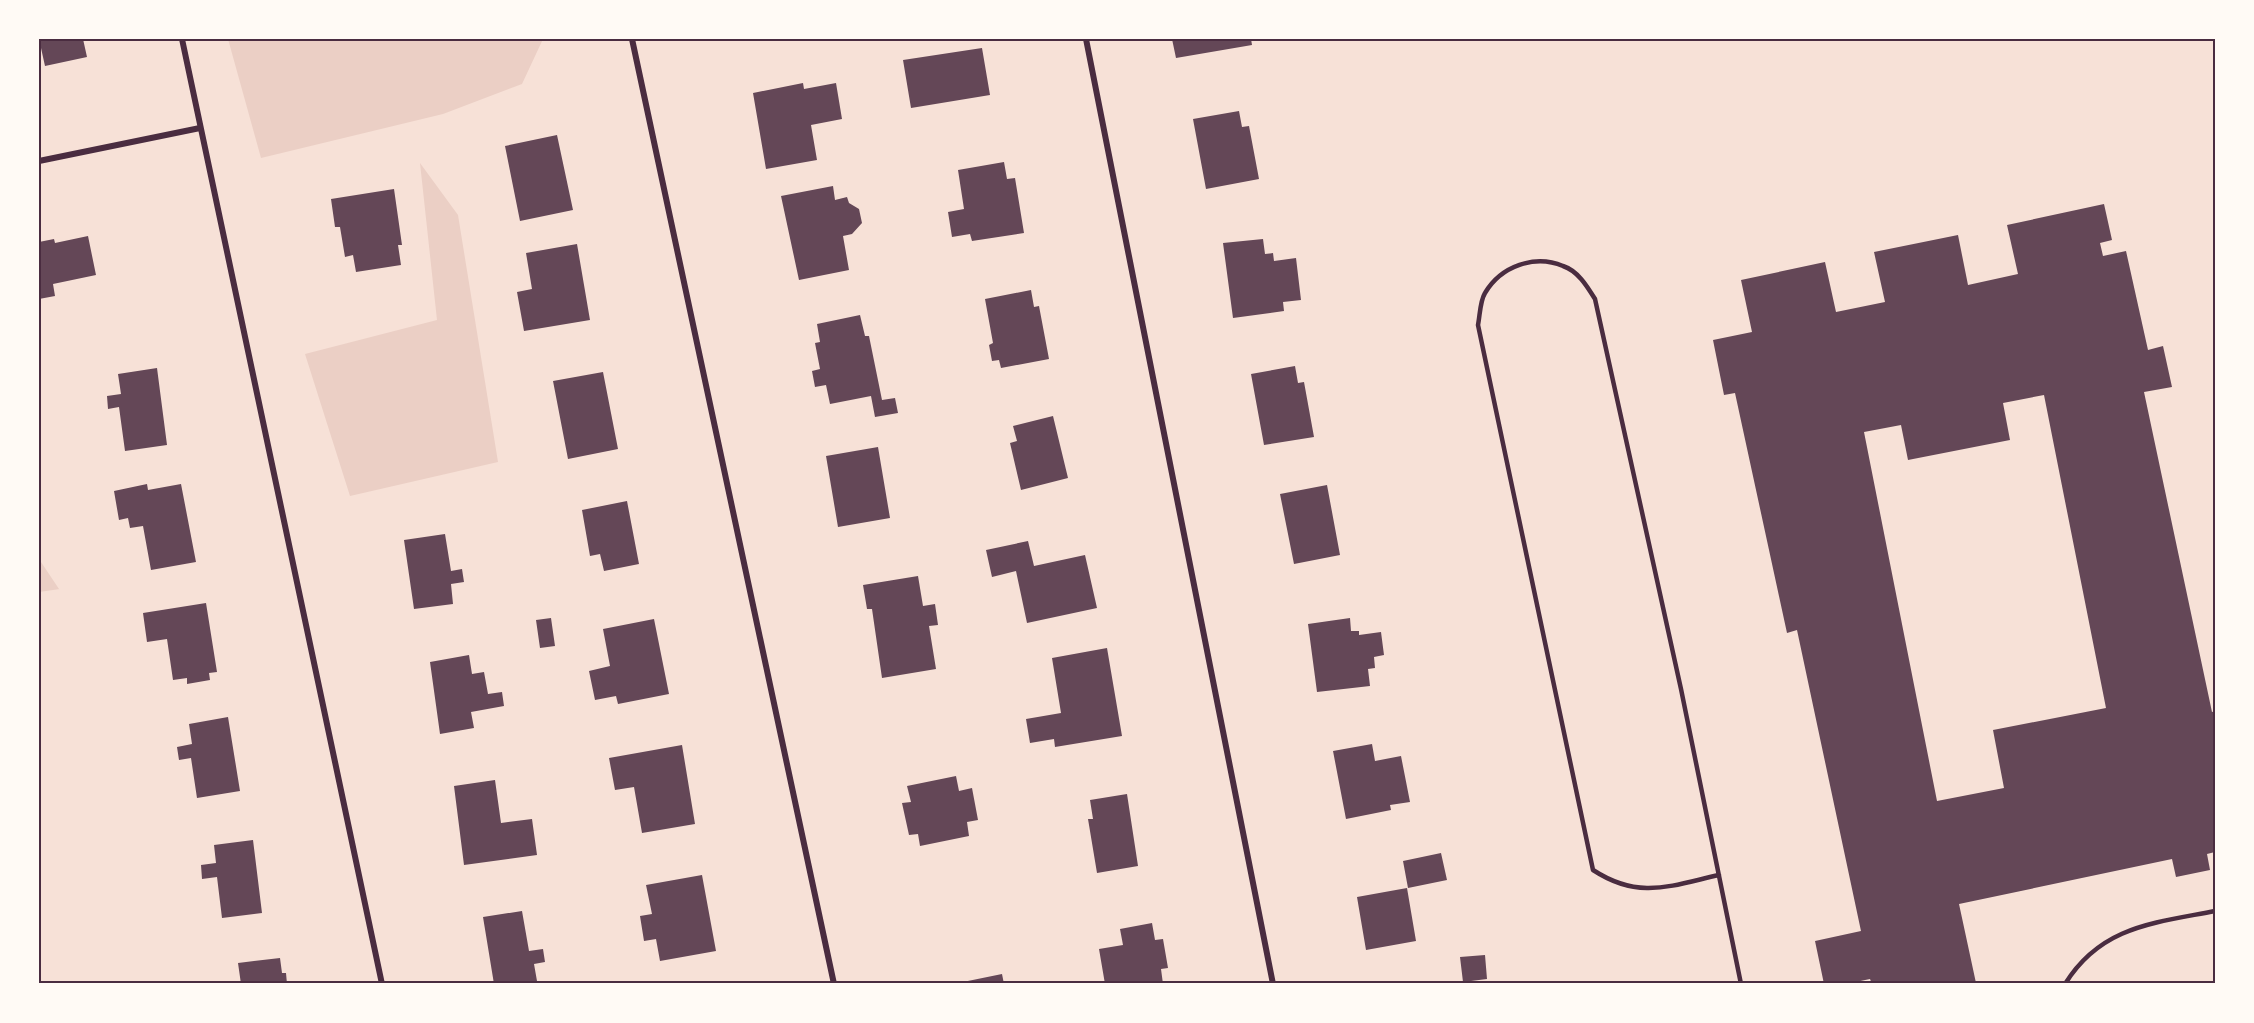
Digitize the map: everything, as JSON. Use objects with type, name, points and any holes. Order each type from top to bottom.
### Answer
[{"type":"street","points":[[182,39],[382,984]]},
{"type":"street","points":[[631,39],[834,984]]},
{"type":"street","points":[[1086,39],[1273,984]]},
{"type":"street","points":[[39,161],[200,128]]},
{"type":"lane","points":[[1719,875],[1651,890],[1613,883],[1593,870],[1478,325],[1484,293],[1508,269],[1535,260],[1564,266],[1583,280],[1595,299],[1719,875],[1741,984]]},
{"type":"lane","points":[[2065,984],[2077,965],[2112,937],[2151,923],[2215,911]]},
{"type":"shaded area","points":[[228,39],[543,39],[522,84],[443,114],[261,158]]},
{"type":"shaded area","points":[[420,163],[458,215],[498,462],[350,496],[305,354],[437,320]]},
{"type":"shaded area","points":[[39,559],[59,589],[60,589],[39,592]]},
{"type":"building","points":[[39,39],[83,39],[87,57],[45,66]]},
{"type":"building","points":[[1172,39],[1251,39],[1252,45],[1176,58]]},
{"type":"building","points":[[982,48],[990,95],[911,108],[903,60]]},
{"type":"building","points":[[803,83],[804,89],[836,83],[842,119],[811,125],[817,160],[766,169],[753,93]]},
{"type":"building","points":[[1239,111],[1242,127],[1249,126],[1259,179],[1206,189],[1193,119]]},
{"type":"building","points":[[557,135],[573,210],[520,221],[505,146]]},
{"type":"building","points":[[1004,162],[1007,179],[1015,178],[1024,233],[972,241],[970,234],[952,237],[948,212],[964,209],[958,170]]},
{"type":"building","points":[[833,186],[835,200],[847,197],[849,203],[859,209],[862,223],[852,234],[843,236],[849,270],[799,280],[781,196]]},
{"type":"building","points":[[394,189],[402,245],[398,245],[401,265],[356,272],[353,255],[345,257],[340,227],[335,227],[331,199]]},
{"type":"building","points":[[2104,204],[2112,240],[2100,243],[2103,256],[2126,251],[2148,350],[2163,346],[2172,387],[2144,392],[2212,712],[2215,711],[2215,852],[2207,854],[2210,870],[2176,877],[2172,859],[1959,904],[1976,983],[1872,984],[1870,979],[1846,984],[1824,984],[1815,941],[1861,931],[1797,630],[1787,633],[1735,393],[1724,395],[1713,340],[1752,332],[1741,280],[1825,262],[1836,312],[1885,302],[1874,252],[1958,235],[1968,285],[2018,274],[2007,225]],"holes":[[[2044,395],[2106,708],[1993,730],[2004,788],[1937,801],[1864,432],[1901,425],[1908,460],[2010,440],[2003,403]]]},
{"type":"building","points":[[88,236],[96,275],[53,284],[55,296],[39,299],[39,242],[54,239],[55,243]]},
{"type":"building","points":[[1263,239],[1265,254],[1273,253],[1274,261],[1296,258],[1301,300],[1283,302],[1284,311],[1233,318],[1223,243]]},
{"type":"building","points":[[577,244],[590,320],[524,331],[517,292],[532,289],[526,253]]},
{"type":"building","points":[[1031,290],[1034,307],[1039,306],[1049,359],[1001,368],[999,360],[992,361],[989,345],[993,343],[985,299]]},
{"type":"building","points":[[860,315],[865,336],[869,336],[882,400],[895,398],[898,413],[875,417],[871,396],[830,404],[826,385],[815,387],[812,371],[820,369],[815,343],[820,342],[817,324]]},
{"type":"building","points":[[1295,366],[1298,383],[1304,382],[1314,437],[1264,445],[1251,374]]},
{"type":"building","points":[[157,368],[167,445],[125,451],[119,407],[108,409],[107,396],[121,394],[118,374]]},
{"type":"building","points":[[603,372],[618,449],[568,459],[553,381]]},
{"type":"building","points":[[1053,416],[1068,478],[1021,490],[1010,443],[1017,441],[1013,426]]},
{"type":"building","points":[[878,447],[890,518],[838,527],[826,456]]},
{"type":"building","points":[[147,484],[148,490],[181,484],[196,562],[151,570],[143,526],[130,528],[128,518],[119,520],[114,491]]},
{"type":"building","points":[[1327,485],[1340,555],[1294,564],[1280,494]]},
{"type":"building","points":[[627,501],[639,564],[604,571],[600,554],[590,556],[582,510]]},
{"type":"building","points":[[445,534],[451,571],[462,569],[464,582],[451,584],[453,604],[414,609],[404,540]]},
{"type":"building","points":[[1028,541],[1034,566],[1085,555],[1097,608],[1027,623],[1016,571],[992,577],[986,550]]},
{"type":"building","points":[[918,576],[923,606],[935,604],[938,625],[929,626],[936,669],[882,678],[872,609],[867,609],[863,585]]},
{"type":"building","points":[[206,603],[217,672],[209,673],[210,680],[187,684],[187,678],[173,680],[167,639],[147,642],[143,613]]},
{"type":"building","points":[[551,618],[555,646],[540,648],[536,620]]},
{"type":"building","points":[[1350,618],[1351,631],[1359,631],[1359,635],[1381,632],[1384,655],[1374,657],[1375,668],[1368,669],[1370,686],[1317,692],[1308,624]]},
{"type":"building","points":[[654,619],[669,694],[618,704],[616,696],[595,700],[589,671],[610,666],[603,629]]},
{"type":"building","points":[[1107,648],[1122,736],[1055,747],[1054,739],[1030,743],[1026,719],[1061,713],[1052,658]]},
{"type":"building","points":[[469,655],[472,674],[484,672],[488,694],[502,692],[504,706],[471,712],[474,728],[440,734],[430,662]]},
{"type":"building","points":[[228,717],[240,791],[197,798],[191,758],[179,760],[177,747],[192,744],[189,724]]},
{"type":"building","points":[[1372,744],[1375,761],[1401,756],[1410,802],[1390,805],[1391,810],[1346,819],[1333,751]]},
{"type":"building","points":[[682,745],[695,824],[642,833],[634,787],[615,790],[609,758]]},
{"type":"building","points":[[956,776],[959,791],[972,788],[978,820],[967,822],[969,836],[920,846],[918,834],[909,835],[902,803],[911,802],[907,786]]},
{"type":"building","points":[[495,780],[501,823],[532,819],[537,855],[464,865],[454,786]]},
{"type":"building","points":[[1127,794],[1138,866],[1097,873],[1088,819],[1093,819],[1090,800]]},
{"type":"building","points":[[253,840],[262,913],[222,918],[217,877],[202,879],[201,865],[216,863],[214,845]]},
{"type":"building","points":[[1441,853],[1447,880],[1408,888],[1403,861]]},
{"type":"building","points":[[702,875],[716,951],[660,961],[656,939],[644,941],[640,916],[652,914],[646,885]]},
{"type":"building","points":[[1407,888],[1416,941],[1366,950],[1357,897]]},
{"type":"building","points":[[522,911],[529,951],[543,949],[545,962],[534,964],[537,981],[494,984],[483,917]]},
{"type":"building","points":[[1152,923],[1155,940],[1163,939],[1168,968],[1161,969],[1163,984],[1105,984],[1099,949],[1123,945],[1120,929]]},
{"type":"building","points":[[1485,955],[1487,979],[1463,982],[1460,957]]},
{"type":"building","points":[[280,958],[282,973],[286,973],[287,984],[241,984],[238,963]]},
{"type":"building","points":[[1002,974],[1004,984],[958,984],[958,983]]}]
